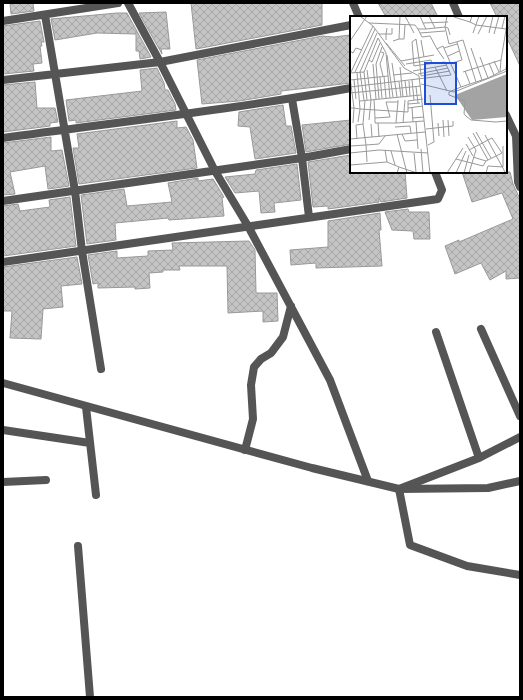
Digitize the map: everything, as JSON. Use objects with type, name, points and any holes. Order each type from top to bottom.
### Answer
[{"type":"street","points":[[3,21],[118,3]]},
{"type":"street","points":[[128,3],[160,62],[215,171],[248,226],[330,380],[368,481]]},
{"type":"street","points":[[353,3],[359,16]]},
{"type":"street","points":[[453,3],[459,16]]},
{"type":"street","points":[[45,15],[75,191],[82,250],[101,369]]},
{"type":"street","points":[[3,80],[160,62],[350,25]]},
{"type":"street","points":[[3,138],[292,99],[350,88]]},
{"type":"street","points":[[292,99],[302,158],[309,217]]},
{"type":"street","points":[[507,116],[516,136],[518,182],[520,187]]},
{"type":"street","points":[[3,201],[350,150]]},
{"type":"street","points":[[3,262],[438,199],[442,190],[441,184],[436,173]]},
{"type":"street","points":[[245,450],[253,419],[251,385],[254,367],[261,358],[271,353],[283,336],[291,306]]},
{"type":"street","points":[[481,328],[520,416]]},
{"type":"street","points":[[436,332],[479,458]]},
{"type":"street","points":[[3,383],[245,450],[399,489],[488,488],[520,482]]},
{"type":"street","points":[[86,407],[96,495]]},
{"type":"street","points":[[3,430],[90,443]]},
{"type":"street","points":[[399,489],[479,458],[520,437]]},
{"type":"street","points":[[3,482],[46,480]]},
{"type":"street","points":[[399,489],[410,545],[466,566],[520,576]]},
{"type":"street","points":[[78,546],[90,697]]},
{"type":"building","points":[[10,3],[33,3],[34,11],[11,14]]},
{"type":"building","points":[[191,3],[322,3],[322,25],[196,49]]},
{"type":"building","points":[[378,3],[431,3],[438,16],[385,16]]},
{"type":"building","points":[[490,3],[520,3],[520,66],[507,38],[507,16],[496,16]]},
{"type":"building","points":[[166,12],[170,49],[161,49],[162,54],[139,13]]},
{"type":"building","points":[[127,13],[151,57],[140,59],[139,51],[136,51],[136,34],[97,33],[55,40],[51,19]]},
{"type":"building","points":[[40,21],[44,42],[41,42],[42,46],[40,46],[42,63],[33,64],[34,71],[3,74],[3,26]]},
{"type":"building","points":[[350,35],[350,83],[281,91],[281,94],[239,101],[202,104],[197,60],[322,36],[334,37]]},
{"type":"building","points":[[157,68],[164,83],[165,90],[168,90],[175,104],[176,110],[76,123],[76,120],[69,121],[66,100],[142,91],[140,70]]},
{"type":"building","points":[[35,82],[37,108],[55,108],[58,122],[50,123],[50,126],[3,132],[3,85]]},
{"type":"building","points":[[283,105],[286,126],[291,126],[296,153],[255,159],[250,127],[238,126],[239,112]]},
{"type":"building","points":[[350,120],[350,144],[306,152],[302,125]]},
{"type":"building","points":[[177,121],[177,128],[186,127],[193,140],[197,168],[79,184],[73,148],[79,148],[77,134]]},
{"type":"building","points":[[51,137],[51,151],[62,150],[69,186],[48,189],[45,166],[10,172],[15,194],[3,195],[3,143]]},
{"type":"building","points":[[350,155],[350,173],[405,173],[407,198],[381,202],[379,198],[379,202],[328,209],[328,206],[313,207],[308,162]]},
{"type":"building","points":[[297,164],[301,200],[274,203],[275,212],[261,213],[259,191],[235,193],[225,177],[255,174],[256,170]]},
{"type":"building","points":[[510,172],[513,184],[520,199],[520,278],[506,279],[506,271],[490,280],[481,263],[455,274],[445,246],[459,240],[459,242],[513,219],[502,193],[472,202],[462,173]]},
{"type":"building","points":[[198,178],[198,181],[213,179],[224,197],[222,198],[224,216],[169,220],[168,218],[115,223],[116,240],[87,244],[81,195],[124,189],[127,206],[172,202],[168,183]]},
{"type":"building","points":[[70,197],[76,246],[3,256],[3,206],[18,204],[20,211],[50,207],[49,200]]},
{"type":"building","points":[[408,209],[409,212],[429,212],[430,239],[414,239],[413,231],[392,230],[385,212]]},
{"type":"building","points":[[380,213],[381,230],[379,230],[382,266],[316,268],[316,263],[291,265],[290,250],[328,247],[328,221]]},
{"type":"building","points":[[249,241],[255,250],[256,293],[277,293],[278,321],[263,322],[263,311],[228,313],[227,266],[179,266],[180,270],[163,270],[163,272],[149,273],[150,288],[98,288],[98,283],[93,284],[88,255],[117,251],[117,258],[148,256],[148,251],[173,250],[172,243]]},
{"type":"building","points":[[77,257],[82,284],[61,286],[63,307],[43,309],[41,339],[10,338],[12,311],[3,311],[3,267]]}]
